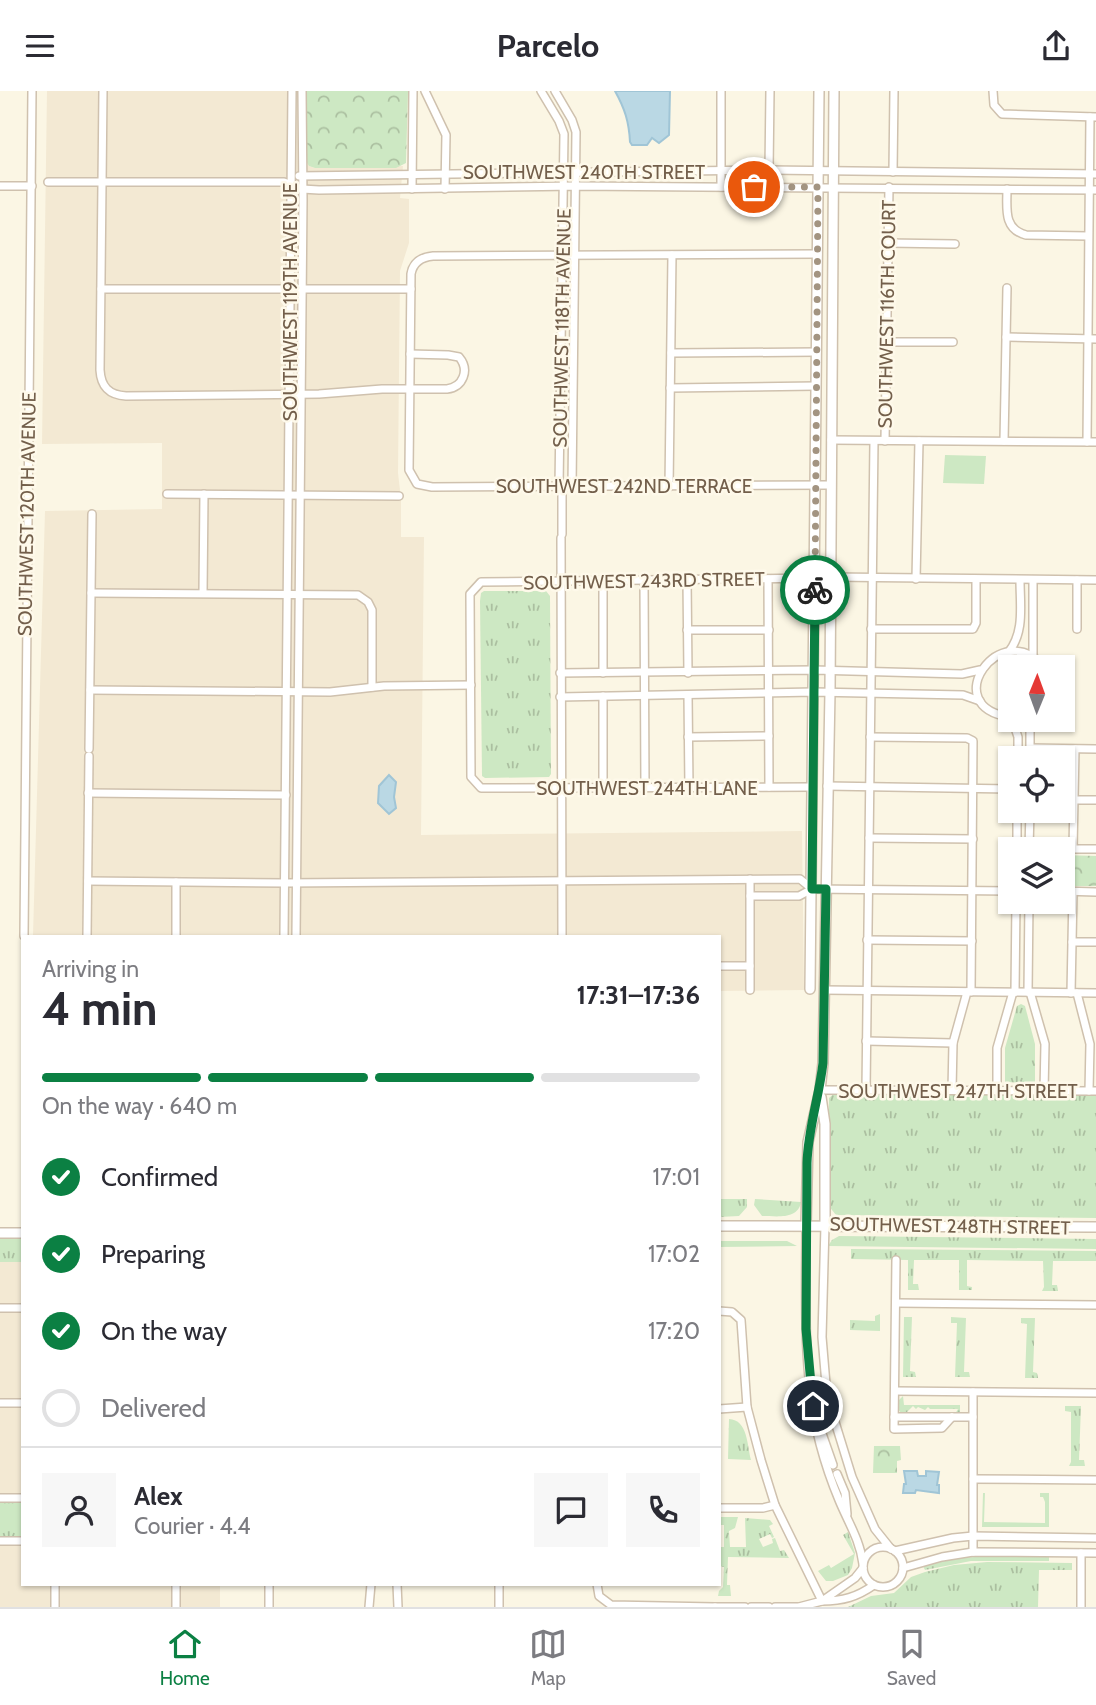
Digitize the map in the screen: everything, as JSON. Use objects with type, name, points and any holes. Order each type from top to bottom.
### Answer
[{"type":"street","name":"SOUTHWEST 120TH AVENUE","points":[[24,935],[32,91]]},
{"type":"street","points":[[103,91],[100,375],[104,386],[113,394],[301,394],[455,388],[460,384],[464,372],[463,362],[457,356],[410,354]]},
{"type":"street","name":"SOUTHWEST 119TH AVENUE","points":[[284,935],[291,290],[289,182],[292,91]]},
{"type":"street","name":"SOUTHWEST 119TH AVENUE","points":[[296,935],[303,289],[302,91]]},
{"type":"street","points":[[412,189],[413,91]]},
{"type":"street","name":"SOUTHWEST 118TH AVENUE","points":[[541,91],[564,131],[560,582]]},
{"type":"street","name":"SOUTHWEST 118TH AVENUE","points":[[555,91],[575,126],[572,487]]},
{"type":"street","points":[[721,91],[721,187]]},
{"type":"street","points":[[769,170],[770,91]]},
{"type":"street","points":[[810,989],[819,91]]},
{"type":"street","points":[[820,1090],[825,1124],[823,1364],[831,1411],[852,1477],[875,1529],[901,1559],[903,1568],[900,1577],[894,1583],[882,1587],[874,1585],[865,1576],[860,1543],[826,1467],[815,1418],[806,1329],[807,1149],[820,1090],[831,692],[834,91]]},
{"type":"street","name":"SOUTHWEST 116TH COURT","points":[[893,172],[894,91]]},
{"type":"street","points":[[993,91],[995,109],[1002,114],[1093,117],[1088,236],[1087,442]]},
{"type":"street","points":[[413,102],[417,96],[426,94],[446,135],[445,189]]},
{"type":"street","name":"SOUTHWEST 240TH STREET","points":[[289,182],[301,174],[769,170],[1092,174]]},
{"type":"street","name":"SOUTHWEST 240TH STREET","points":[[48,182],[289,182],[302,189],[575,186],[1092,190]]},
{"type":"street","points":[[0,186],[32,186]]},
{"type":"street","name":"SOUTHWEST 116TH COURT","points":[[885,441],[889,187]]},
{"type":"street","points":[[1007,189],[1009,223],[1014,230],[1026,235],[1088,236]]},
{"type":"street","points":[[888,243],[955,244]]},
{"type":"street","points":[[410,389],[412,269],[419,260],[431,256],[818,254]]},
{"type":"street","points":[[669,487],[672,255]]},
{"type":"street","points":[[1004,441],[1007,288]]},
{"type":"street","points":[[101,289],[411,289]]},
{"type":"street","points":[[1006,337],[1096,339]]},
{"type":"street","points":[[887,342],[953,342]]},
{"type":"street","points":[[671,353],[817,352]]},
{"type":"street","points":[[670,388],[816,386]]},
{"type":"street","name":"SOUTHWEST 242ND TERRACE","points":[[410,389],[409,470],[417,484],[432,487],[830,485]]},
{"type":"street","points":[[831,440],[1096,442]]},
{"type":"street","points":[[866,1090],[874,441]]},
{"type":"street","name":"SOUTHWEST 116TH COURT","points":[[916,579],[919,441]]},
{"type":"street","points":[[167,494],[399,496]]},
{"type":"street","points":[[203,593],[204,495]]},
{"type":"street","points":[[87,935],[92,514]]},
{"type":"street","points":[[831,577],[1096,580]]},
{"type":"street","name":"SOUTHWEST 243RD STREET","points":[[471,685],[470,593],[481,582],[815,578]]},
{"type":"street","points":[[768,579],[769,787]]},
{"type":"street","points":[[871,629],[973,629],[976,623],[976,579]]},
{"type":"street","points":[[687,580],[688,673]]},
{"type":"street","points":[[1008,653],[1020,633],[1020,580]]},
{"type":"street","points":[[1033,580],[1033,655]]},
{"type":"street","points":[[1077,580],[1077,629]]},
{"type":"street","points":[[603,581],[603,673]]},
{"type":"street","points":[[644,581],[645,788]]},
{"type":"street","points":[[560,582],[562,935]]},
{"type":"street","points":[[91,593],[355,594],[369,602],[372,616],[372,687]]},
{"type":"street","points":[[687,630],[769,630]]},
{"type":"street","points":[[560,673],[688,673],[769,669],[962,674],[980,670],[992,659],[1008,653],[1027,655]]},
{"type":"street","points":[[980,670],[976,683],[980,701]]},
{"type":"street","points":[[90,690],[299,693],[340,692],[372,687],[471,685]]},
{"type":"street","name":"SOUTHWEST 244TH LANE","points":[[471,685],[471,777],[481,788],[812,787]]},
{"type":"street","points":[[560,697],[769,695],[814,692],[963,695],[980,701],[998,714]]},
{"type":"street","points":[[688,695],[689,788]]},
{"type":"street","points":[[603,696],[604,789]]},
{"type":"street","points":[[688,737],[769,736]]},
{"type":"street","points":[[870,737],[971,739],[974,745],[969,992],[953,1043],[952,1090]]},
{"type":"street","points":[[1075,749],[1096,749]]},
{"type":"street","points":[[827,786],[998,789]]},
{"type":"street","points":[[89,793],[286,795]]},
{"type":"street","points":[[1075,800],[1096,800]]},
{"type":"street","points":[[869,838],[973,839]]},
{"type":"street","points":[[1075,849],[1096,849]]},
{"type":"street","points":[[750,879],[750,990]]},
{"type":"street","points":[[88,881],[297,883],[800,879],[812,889]]},
{"type":"street","points":[[176,882],[176,935]]},
{"type":"street","points":[[750,896],[799,896],[812,889],[998,891]]},
{"type":"street","points":[[1075,892],[1096,892]]},
{"type":"street","points":[[997,1091],[997,1048],[1014,992],[1016,914]]},
{"type":"street","points":[[1029,914],[1029,992],[1045,1044],[1044,1091]]},
{"type":"street","points":[[1073,914],[1074,993],[1093,1044],[1092,1091]]},
{"type":"street","points":[[867,940],[972,941]]},
{"type":"street","points":[[1072,942],[1096,942]]},
{"type":"street","points":[[721,966],[750,966]]},
{"type":"street","points":[[824,990],[1096,993]]},
{"type":"street","points":[[866,1041],[953,1043]]},
{"type":"street","name":"SOUTHWEST 247TH STREET","points":[[820,1090],[1092,1091]]},
{"type":"street","name":"SOUTHWEST 248TH STREET","points":[[721,1226],[825,1224],[1096,1227]]},
{"type":"street","points":[[0,1233],[21,1233]]},
{"type":"street","points":[[896,1260],[894,1429],[942,1428],[952,1417]]},
{"type":"street","points":[[895,1303],[1096,1305]]},
{"type":"street","points":[[0,1308],[21,1308]]},
{"type":"street","points":[[721,1311],[731,1311],[738,1316],[742,1326],[747,1407],[775,1505],[822,1601]]},
{"type":"street","points":[[895,1391],[1096,1393]]},
{"type":"street","points":[[972,1552],[973,1392]]},
{"type":"street","points":[[0,1403],[21,1403]]},
{"type":"street","points":[[721,1409],[747,1407]]},
{"type":"street","points":[[894,1417],[973,1417]]},
{"type":"street","points":[[815,1418],[824,1433],[834,1465]]},
{"type":"street","points":[[846,1516],[846,1500],[839,1478],[852,1477]]},
{"type":"street","points":[[972,1479],[1096,1480]]},
{"type":"street","points":[[0,1498],[21,1498]]},
{"type":"street","points":[[721,1508],[763,1508],[775,1505]]},
{"type":"street","points":[[822,1601],[855,1578],[866,1556],[882,1547],[893,1550],[973,1536],[1096,1538]]},
{"type":"street","points":[[0,1541],[21,1541]]},
{"type":"street","points":[[903,1568],[972,1552],[1096,1553]]},
{"type":"street","points":[[1081,1553],[1081,1607]]},
{"type":"street","points":[[775,1607],[842,1601],[861,1594],[874,1585]]},
{"type":"street","points":[[55,1586],[55,1607]]},
{"type":"street","points":[[176,1586],[176,1607]]},
{"type":"street","points":[[269,1586],[269,1607]]},
{"type":"street","points":[[369,1607],[370,1586]]},
{"type":"street","points":[[397,1586],[398,1607]]},
{"type":"street","points":[[499,1586],[499,1607]]},
{"type":"street","points":[[597,1586],[599,1596],[613,1605],[745,1607]]},
{"type":"street","points":[[751,1607],[769,1607]]},
{"type":"shaded area","points":[[47,91],[304,91],[309,166],[403,166],[400,198],[409,199],[409,243],[400,271],[398,473],[401,537],[424,537],[421,835],[802,831],[804,990],[721,991],[721,935],[33,935],[45,511],[162,509],[162,443],[42,444]]},
{"type":"shaded area","points":[[0,1262],[21,1262],[21,1586],[220,1586],[220,1607],[0,1607]]},
{"type":"green space","points":[[304,91],[408,91],[406,163],[396,168],[309,166],[304,158]]},
{"type":"green space","points":[[945,455],[986,456],[984,484],[943,483]]},
{"type":"green space","points":[[484,591],[546,591],[550,596],[549,777],[482,776],[480,601]]},
{"type":"green space","points":[[1075,855],[1096,856],[1096,886],[1075,886]]},
{"type":"green space","points":[[1017,1006],[1025,1006],[1035,1044],[1035,1083],[1005,1082],[1005,1048]]},
{"type":"green space","points":[[836,1092],[1096,1094],[1096,1218],[836,1215],[828,1205],[829,1098]]},
{"type":"green space","points":[[721,1199],[747,1199],[747,1207],[739,1216],[721,1217]]},
{"type":"green space","points":[[755,1199],[801,1202],[796,1212],[791,1214],[762,1216],[754,1205]]},
{"type":"green space","points":[[839,1236],[1096,1239],[1096,1249],[828,1246]]},
{"type":"green space","points":[[0,1239],[21,1239],[21,1262],[0,1262]]},
{"type":"green space","points":[[721,1241],[787,1241],[797,1246],[721,1247]]},
{"type":"green space","points":[[851,1249],[1096,1251],[1096,1261],[1053,1261],[1052,1285],[1057,1285],[1058,1291],[1042,1291],[1043,1261],[967,1260],[967,1286],[972,1287],[972,1290],[959,1290],[959,1260],[914,1260],[913,1284],[918,1284],[919,1290],[908,1290],[908,1260],[851,1259]]},
{"type":"green space","points":[[880,1314],[880,1331],[850,1330],[850,1320],[875,1321],[875,1316]]},
{"type":"green space","points":[[904,1317],[912,1317],[910,1371],[915,1372],[916,1377],[903,1377]]},
{"type":"green space","points":[[951,1317],[966,1318],[964,1372],[969,1372],[970,1377],[955,1377],[957,1323],[951,1323]]},
{"type":"green space","points":[[1021,1318],[1035,1318],[1033,1372],[1037,1373],[1038,1378],[1025,1378],[1027,1324],[1021,1323]]},
{"type":"green space","points":[[903,1396],[904,1405],[960,1405],[960,1414],[955,1414],[958,1409],[928,1407],[925,1410],[913,1406],[905,1414],[901,1413],[898,1409],[899,1400]]},
{"type":"green space","points":[[1065,1406],[1081,1406],[1079,1460],[1084,1460],[1085,1466],[1069,1466],[1071,1412],[1065,1411]]},
{"type":"green space","points":[[729,1419],[735,1420],[743,1428],[751,1460],[728,1459]]},
{"type":"green space","points":[[874,1446],[900,1446],[901,1460],[897,1461],[897,1473],[873,1473]]},
{"type":"green space","points":[[983,1493],[984,1522],[1045,1523],[1045,1502],[1040,1493],[1049,1493],[1049,1527],[982,1527]]},
{"type":"green space","points":[[0,1502],[21,1502],[21,1537],[0,1537]]},
{"type":"green space","points":[[721,1517],[738,1517],[735,1528],[729,1531],[730,1547],[746,1547],[745,1518],[770,1520],[773,1524],[769,1526],[774,1537],[770,1534],[759,1539],[763,1547],[773,1543],[772,1539],[775,1538],[780,1551],[784,1550],[789,1558],[728,1557],[727,1585],[730,1585],[731,1596],[718,1596],[723,1587],[721,1547],[724,1547],[724,1525],[721,1525]]},
{"type":"green space","points":[[848,1532],[855,1553],[852,1568],[848,1575],[826,1581],[818,1571],[829,1565],[831,1568],[854,1554],[843,1535]]},
{"type":"green space","points":[[1049,1557],[1049,1561],[971,1561],[925,1570],[923,1566],[958,1558]]},
{"type":"green space","points":[[987,1562],[1072,1563],[1072,1570],[1039,1570],[1038,1607],[848,1607],[871,1596],[894,1593],[911,1577],[925,1572],[954,1565]]},
{"type":"water","points":[[615,91],[670,91],[669,135],[659,143],[652,138],[647,145],[632,145],[626,116]]},
{"type":"water","points":[[389,775],[396,782],[396,808],[389,814],[378,803],[379,786]]},
{"type":"water","points":[[904,1471],[917,1471],[918,1476],[926,1476],[926,1471],[939,1472],[939,1493],[916,1490],[915,1493],[903,1493],[906,1484]]},
{"type":"way so far","points":[[754,187],[818,187],[815,590]]},
{"type":"route","points":[[813,1406],[806,1329],[807,1163],[808,1142],[823,1063],[826,889],[812,889],[815,590]]}]
